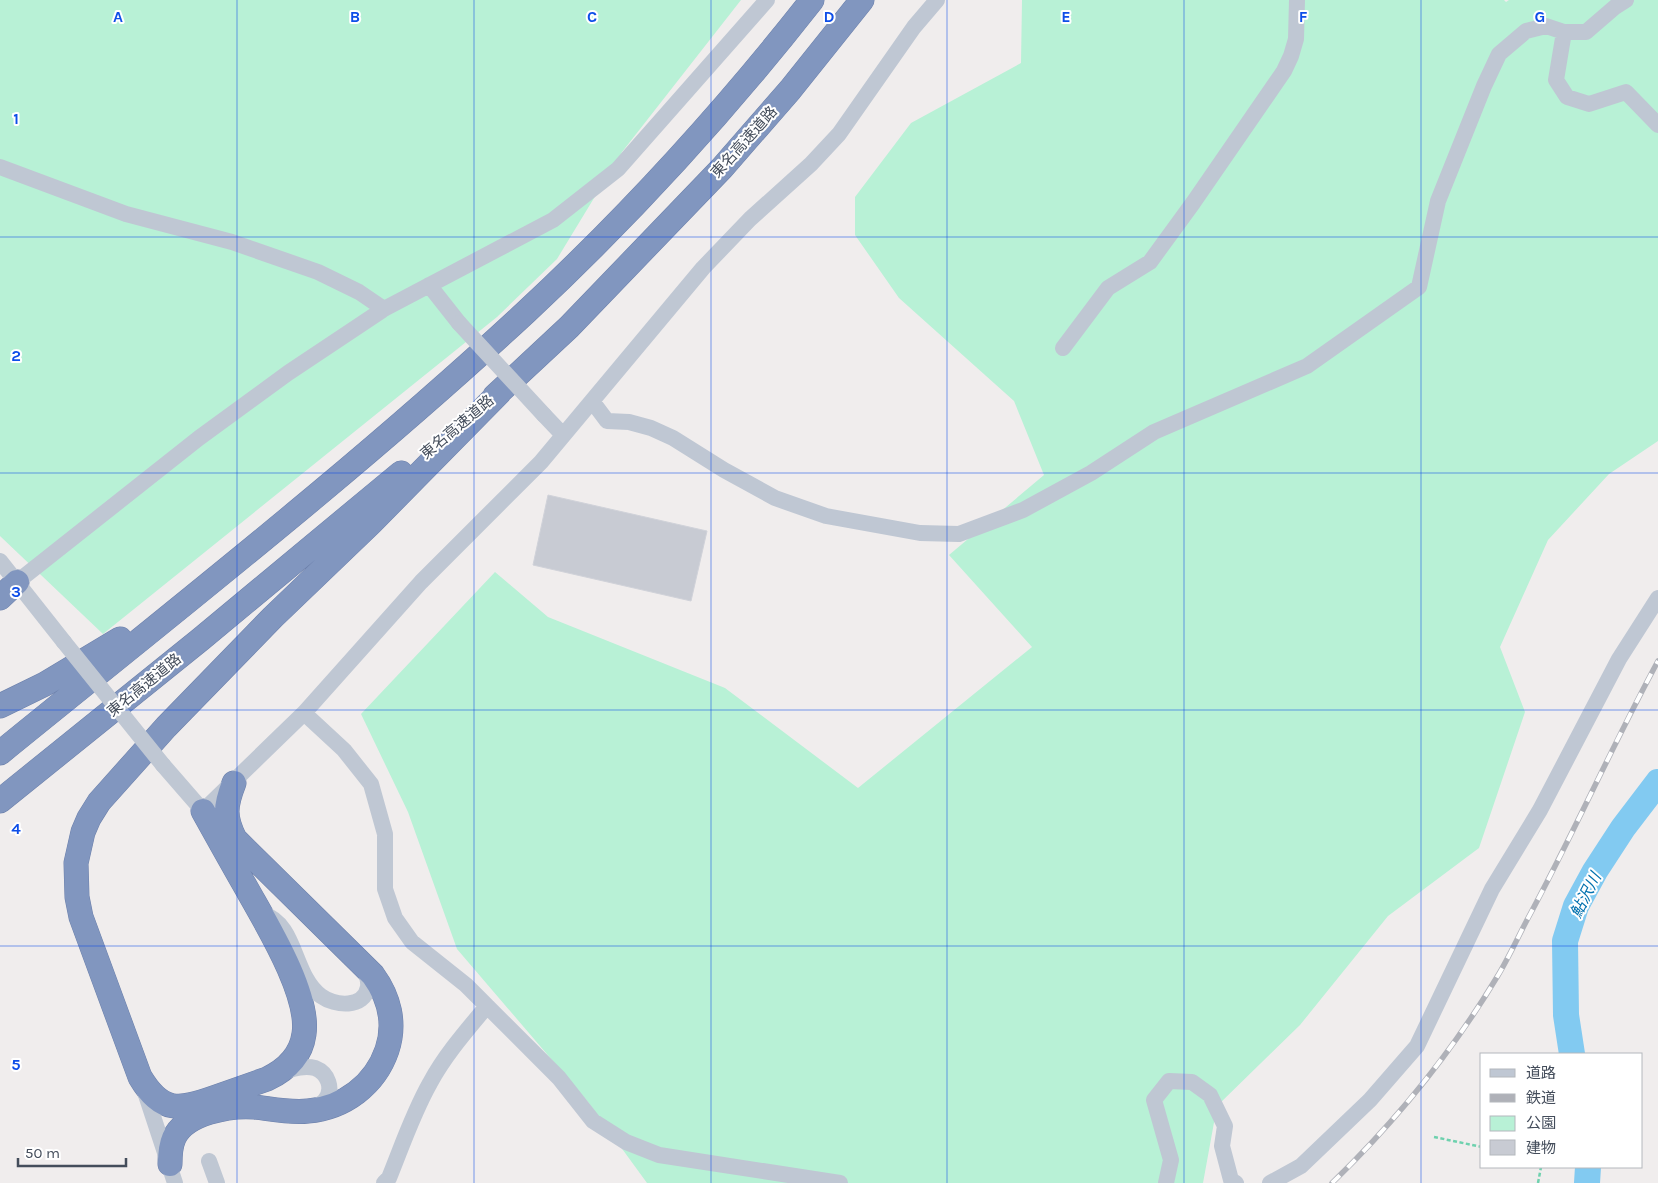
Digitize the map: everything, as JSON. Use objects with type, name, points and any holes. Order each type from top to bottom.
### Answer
[{"type":"highway","points":[[0,753],[249,551],[408,418],[526,312],[613,226],[697,137],[812,0]]},
{"type":"highway","name":"東名高速道路","points":[[0,800],[200,639],[498,393],[569,326],[722,168],[790,90],[862,0]]},
{"type":"highway","points":[[203,811],[260,913],[289,970],[304,1011],[304,1035],[301,1047],[295,1057],[281,1072],[268,1079],[183,1108],[165,1104],[155,1098],[140,1077],[81,917],[77,897],[76,863],[79,847],[89,818],[99,802],[166,727],[274,617],[371,524],[498,393]]},
{"type":"highway","points":[[0,706],[45,684],[106,649],[249,551]]},
{"type":"highway","points":[[172,1174],[171,1148],[174,1137],[183,1126],[195,1118],[218,1110],[236,1107],[307,1112],[324,1108],[353,1096],[365,1086],[384,1060],[388,1046],[390,1031],[389,1009],[382,988],[364,966],[235,840],[230,828],[226,808],[234,783]]},
{"type":"street","points":[[6,591],[199,438],[288,373],[384,308],[553,220],[618,169],[767,0]]},
{"type":"street","points":[[0,561],[6,591],[64,642],[163,765],[203,811],[304,713],[421,582],[540,462],[703,268],[750,219],[811,164],[839,134],[914,27],[936,0]]},
{"type":"street","points":[[1063,348],[1108,288],[1150,262],[1284,71],[1296,39],[1297,0]]},
{"type":"street","points":[[592,401],[607,421],[629,422],[651,428],[673,438],[724,470],[775,498],[826,516],[920,533],[959,534],[1023,510],[1091,473],[1154,432],[1307,366],[1420,287],[1438,201],[1484,86],[1499,54],[1526,31],[1546,26],[1564,32],[1586,32],[1626,0]]},
{"type":"street","points":[[1564,32],[1556,80],[1567,97],[1589,104],[1626,92],[1658,124]]},
{"type":"street","points":[[0,167],[126,214],[232,242],[318,272],[359,292],[384,308]]},
{"type":"street","points":[[429,285],[459,323],[563,435]]},
{"type":"street","points":[[1270,1183],[1301,1166],[1370,1100],[1417,1046],[1492,889],[1540,810],[1619,659],[1658,598]]},
{"type":"street","points":[[304,713],[344,750],[371,784],[385,834],[385,889],[395,918],[412,942],[466,985],[558,1078],[593,1121],[626,1142],[659,1155],[840,1183]]},
{"type":"street","points":[[260,913],[276,920],[284,929],[305,978],[321,996],[332,1002],[346,1004],[358,1002],[365,995],[369,986],[364,966]]},
{"type":"street","points":[[384,1183],[389,1178],[407,1131],[430,1082],[465,1031],[487,1006]]},
{"type":"street","points":[[281,1072],[300,1067],[315,1068],[325,1074],[330,1092],[325,1101],[307,1112]]},
{"type":"street","points":[[140,1077],[172,1174]]},
{"type":"street","points":[[1166,1183],[1172,1160],[1154,1100],[1169,1081],[1192,1082],[1210,1095],[1225,1126],[1222,1146],[1231,1180],[1236,1183]]},
{"type":"street","points":[[209,1161],[216,1183]]},
{"type":"path","points":[[1434,1137],[1480,1147]]},
{"type":"path","points":[[1538,1183],[1541,1168]]},
{"type":"green space","points":[[0,0],[741,0],[622,152],[557,259],[497,317],[103,634],[0,536]]},
{"type":"green space","points":[[1022,0],[1504,0],[1506,2],[1509,0],[1658,0],[1658,441],[1609,474],[1548,540],[1500,647],[1525,712],[1479,848],[1388,916],[1300,1025],[1217,1106],[1203,1183],[647,1183],[588,1102],[457,949],[408,812],[361,714],[495,572],[548,617],[725,688],[858,788],[1032,647],[949,555],[1044,475],[1014,401],[899,298],[855,235],[855,197],[911,123],[1021,63]]},
{"type":"building","points":[[548,495],[707,531],[691,601],[533,565]]},
{"type":"waterway","name":"鮎沢川","points":[[1572,1053],[1566,1015],[1565,941],[1576,906],[1595,871],[1623,828],[1658,782]]},
{"type":"waterway","name":"鮎沢川","points":[[1587,1183],[1588,1168]]},
{"type":"railway","points":[[1332,1183],[1400,1111],[1442,1059],[1480,1005],[1509,956],[1658,661]]}]
